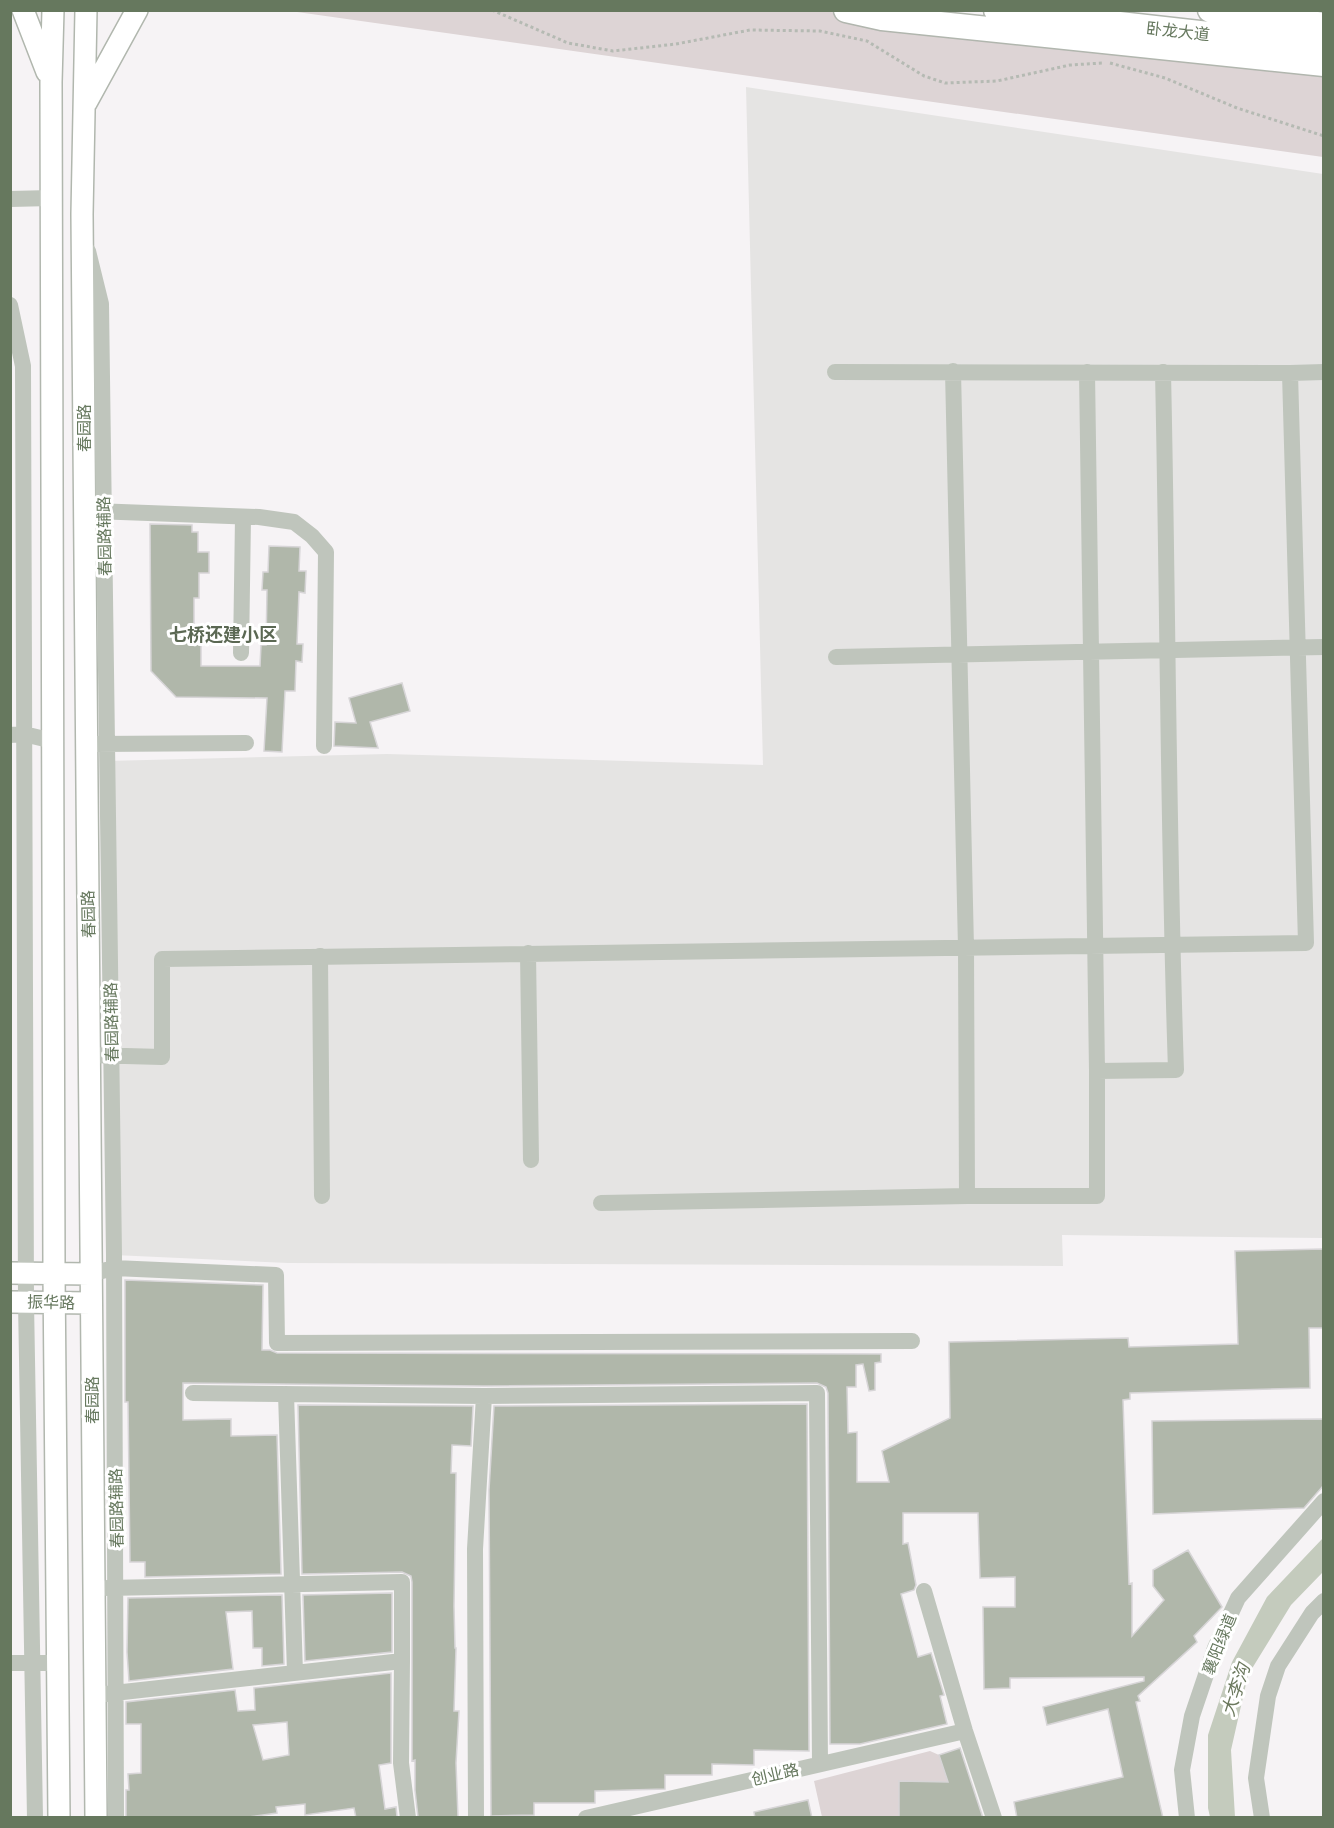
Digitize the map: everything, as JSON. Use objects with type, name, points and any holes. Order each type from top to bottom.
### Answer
[{"type":"highway","points":[[846,10],[882,18],[1323,64]]},
{"type":"highway","name":"卧龙大道","points":[[996,10],[1323,46]]},
{"type":"highway","points":[[1210,10],[1323,25]]},
{"type":"main road","points":[[23,10],[51,82]]},
{"type":"main road","name":"春园路","points":[[53,10],[51,198],[54,1273],[59,1818]]},
{"type":"main road","name":"春园路","points":[[86,10],[82,229],[94,511],[97,744],[89,1055],[90,1274],[94,1588],[105,1694],[96,1818]]},
{"type":"main road","points":[[84,106],[137,10]]},
{"type":"main road","name":"振华路","points":[[18,1273],[90,1274]]},
{"type":"main road","name":"振华路","points":[[19,1302],[91,1303]]},
{"type":"street","points":[[10,199],[51,198]]},
{"type":"street","points":[[10,305],[23,366],[17,734],[26,1074],[18,1273],[34,1663],[35,1818]]},
{"type":"street","points":[[953,371],[966,948],[967,1196]]},
{"type":"street","points":[[835,372],[1323,372]]},
{"type":"street","points":[[600,1203],[967,1196],[1097,1197],[1087,372]]},
{"type":"street","points":[[1097,1071],[1176,1070],[1163,372]]},
{"type":"street","points":[[89,1055],[162,1057],[162,958],[1306,943],[1290,373]]},
{"type":"street","points":[[94,511],[243,517],[294,522],[312,536],[326,552],[324,746]]},
{"type":"street","points":[[241,653],[243,517]]},
{"type":"street","points":[[836,657],[1323,647]]},
{"type":"street","points":[[17,734],[53,741]]},
{"type":"street","points":[[97,744],[246,743]]},
{"type":"street","name":"春园路辅路","points":[[97,744],[111,1056],[117,1588],[105,1694],[116,1818]]},
{"type":"street","points":[[528,953],[531,1160]]},
{"type":"street","points":[[320,956],[322,1196]]},
{"type":"street","points":[[26,1074],[54,1074]]},
{"type":"street","points":[[90,1274],[114,1268],[276,1275],[276,1343],[912,1341]]},
{"type":"street","points":[[92,1402],[114,1393]]},
{"type":"street","points":[[193,1393],[484,1396],[817,1393],[820,1764]]},
{"type":"street","points":[[286,1394],[296,1673]]},
{"type":"street","points":[[476,1818],[475,1549],[484,1396]]},
{"type":"street","name":"襄阳绿道","points":[[1187,1818],[1182,1770],[1192,1716],[1215,1648],[1238,1598],[1323,1501]]},
{"type":"street","points":[[94,1588],[402,1582],[401,1763],[408,1818]]},
{"type":"street","points":[[924,1591],[965,1731],[994,1818]]},
{"type":"street","points":[[1262,1818],[1256,1778],[1268,1696],[1278,1666],[1312,1613],[1323,1601]]},
{"type":"street","points":[[105,1694],[402,1661]]},
{"type":"street","points":[[10,1663],[58,1664]]},
{"type":"street","name":"创业路","points":[[586,1818],[965,1731]]},
{"type":"path","points":[[492,10],[568,44],[613,51],[676,44],[750,30],[820,31],[867,41],[924,76],[945,83],[997,81],[1070,65],[1107,62],[1165,78],[1237,108],[1323,136]]},
{"type":"shaded area","points":[[814,10],[1323,71],[1323,157],[290,11]]},
{"type":"shaded area","points":[[746,87],[1323,174],[1323,1238],[1062,1235],[1063,1266],[288,1263],[114,1255],[107,761],[387,754],[763,765]]},
{"type":"shaded area","points":[[930,1751],[939,1755],[960,1817],[822,1817],[814,1781]]},
{"type":"water","name":"大李沟","points":[[1323,1538],[1323,1572],[1291,1605],[1248,1675],[1231,1750],[1235,1817],[1210,1817],[1208,1735],[1232,1662],[1267,1597]]},
{"type":"building","points":[[150,524],[192,525],[192,532],[198,532],[198,552],[209,552],[209,573],[199,573],[199,598],[194,598],[194,629],[201,629],[201,666],[260,666],[261,645],[266,645],[267,590],[262,590],[263,572],[268,572],[269,546],[300,547],[299,571],[306,571],[305,593],[299,592],[297,644],[303,644],[302,662],[296,661],[295,691],[285,691],[282,752],[264,751],[267,698],[176,697],[151,671]]},
{"type":"building","points":[[402,683],[410,711],[370,722],[378,748],[334,746],[335,722],[356,723],[349,698]]},
{"type":"building","points":[[1323,1249],[1323,1328],[1309,1328],[1310,1388],[1130,1393],[1130,1399],[1123,1400],[1129,1584],[1132,1583],[1132,1636],[1164,1600],[1153,1586],[1153,1570],[1188,1550],[1222,1607],[1194,1636],[1197,1642],[1138,1696],[1140,1701],[1136,1702],[1163,1818],[1017,1818],[1014,1802],[1123,1777],[1108,1709],[1047,1725],[1043,1707],[1144,1681],[1144,1677],[1010,1678],[1010,1688],[984,1689],[983,1607],[1015,1607],[1015,1577],[980,1578],[978,1513],[903,1513],[903,1544],[908,1543],[916,1585],[914,1590],[901,1594],[918,1657],[931,1653],[944,1695],[940,1696],[947,1724],[860,1744],[830,1744],[828,1393],[826,1387],[817,1383],[484,1386],[183,1383],[183,1420],[231,1419],[231,1436],[277,1435],[281,1574],[145,1577],[145,1562],[130,1562],[128,1402],[125,1402],[125,1280],[263,1285],[262,1350],[277,1353],[881,1354],[881,1362],[875,1363],[875,1390],[869,1391],[863,1364],[856,1365],[856,1387],[847,1387],[848,1433],[857,1432],[857,1482],[889,1482],[882,1451],[950,1418],[949,1342],[1128,1338],[1129,1347],[1238,1344],[1235,1251]]},
{"type":"building","points":[[807,1404],[809,1751],[754,1750],[754,1765],[712,1764],[712,1775],[665,1775],[665,1789],[595,1791],[595,1803],[534,1803],[534,1815],[491,1816],[489,1490],[494,1406]]},
{"type":"building","points":[[298,1405],[473,1406],[471,1446],[452,1445],[451,1473],[456,1473],[454,1711],[459,1711],[456,1763],[458,1818],[418,1817],[415,1760],[412,1761],[411,1576],[402,1572],[302,1574]]},
{"type":"building","points":[[1323,1419],[1323,1486],[1304,1508],[1153,1514],[1152,1421]]},
{"type":"building","points":[[392,1593],[392,1652],[305,1661],[303,1595]]},
{"type":"building","points":[[282,1595],[284,1664],[262,1666],[262,1648],[253,1648],[252,1611],[226,1612],[233,1669],[129,1681],[128,1598]]},
{"type":"building","points":[[391,1673],[391,1763],[379,1765],[385,1809],[396,1807],[397,1817],[356,1818],[354,1808],[305,1815],[305,1804],[276,1807],[277,1813],[241,1818],[126,1818],[128,1774],[141,1773],[141,1724],[126,1724],[126,1702],[235,1690],[238,1711],[255,1710],[254,1688]],"holes":[[[287,1722],[289,1755],[263,1760],[253,1725]]]},
{"type":"building","points":[[960,1748],[983,1818],[899,1818],[899,1781],[948,1782],[939,1755]]},
{"type":"building","points":[[808,1800],[812,1818],[755,1818],[754,1812]]},
{"type":"district","name":"七桥还建小区","points":[[223,635]]}]
